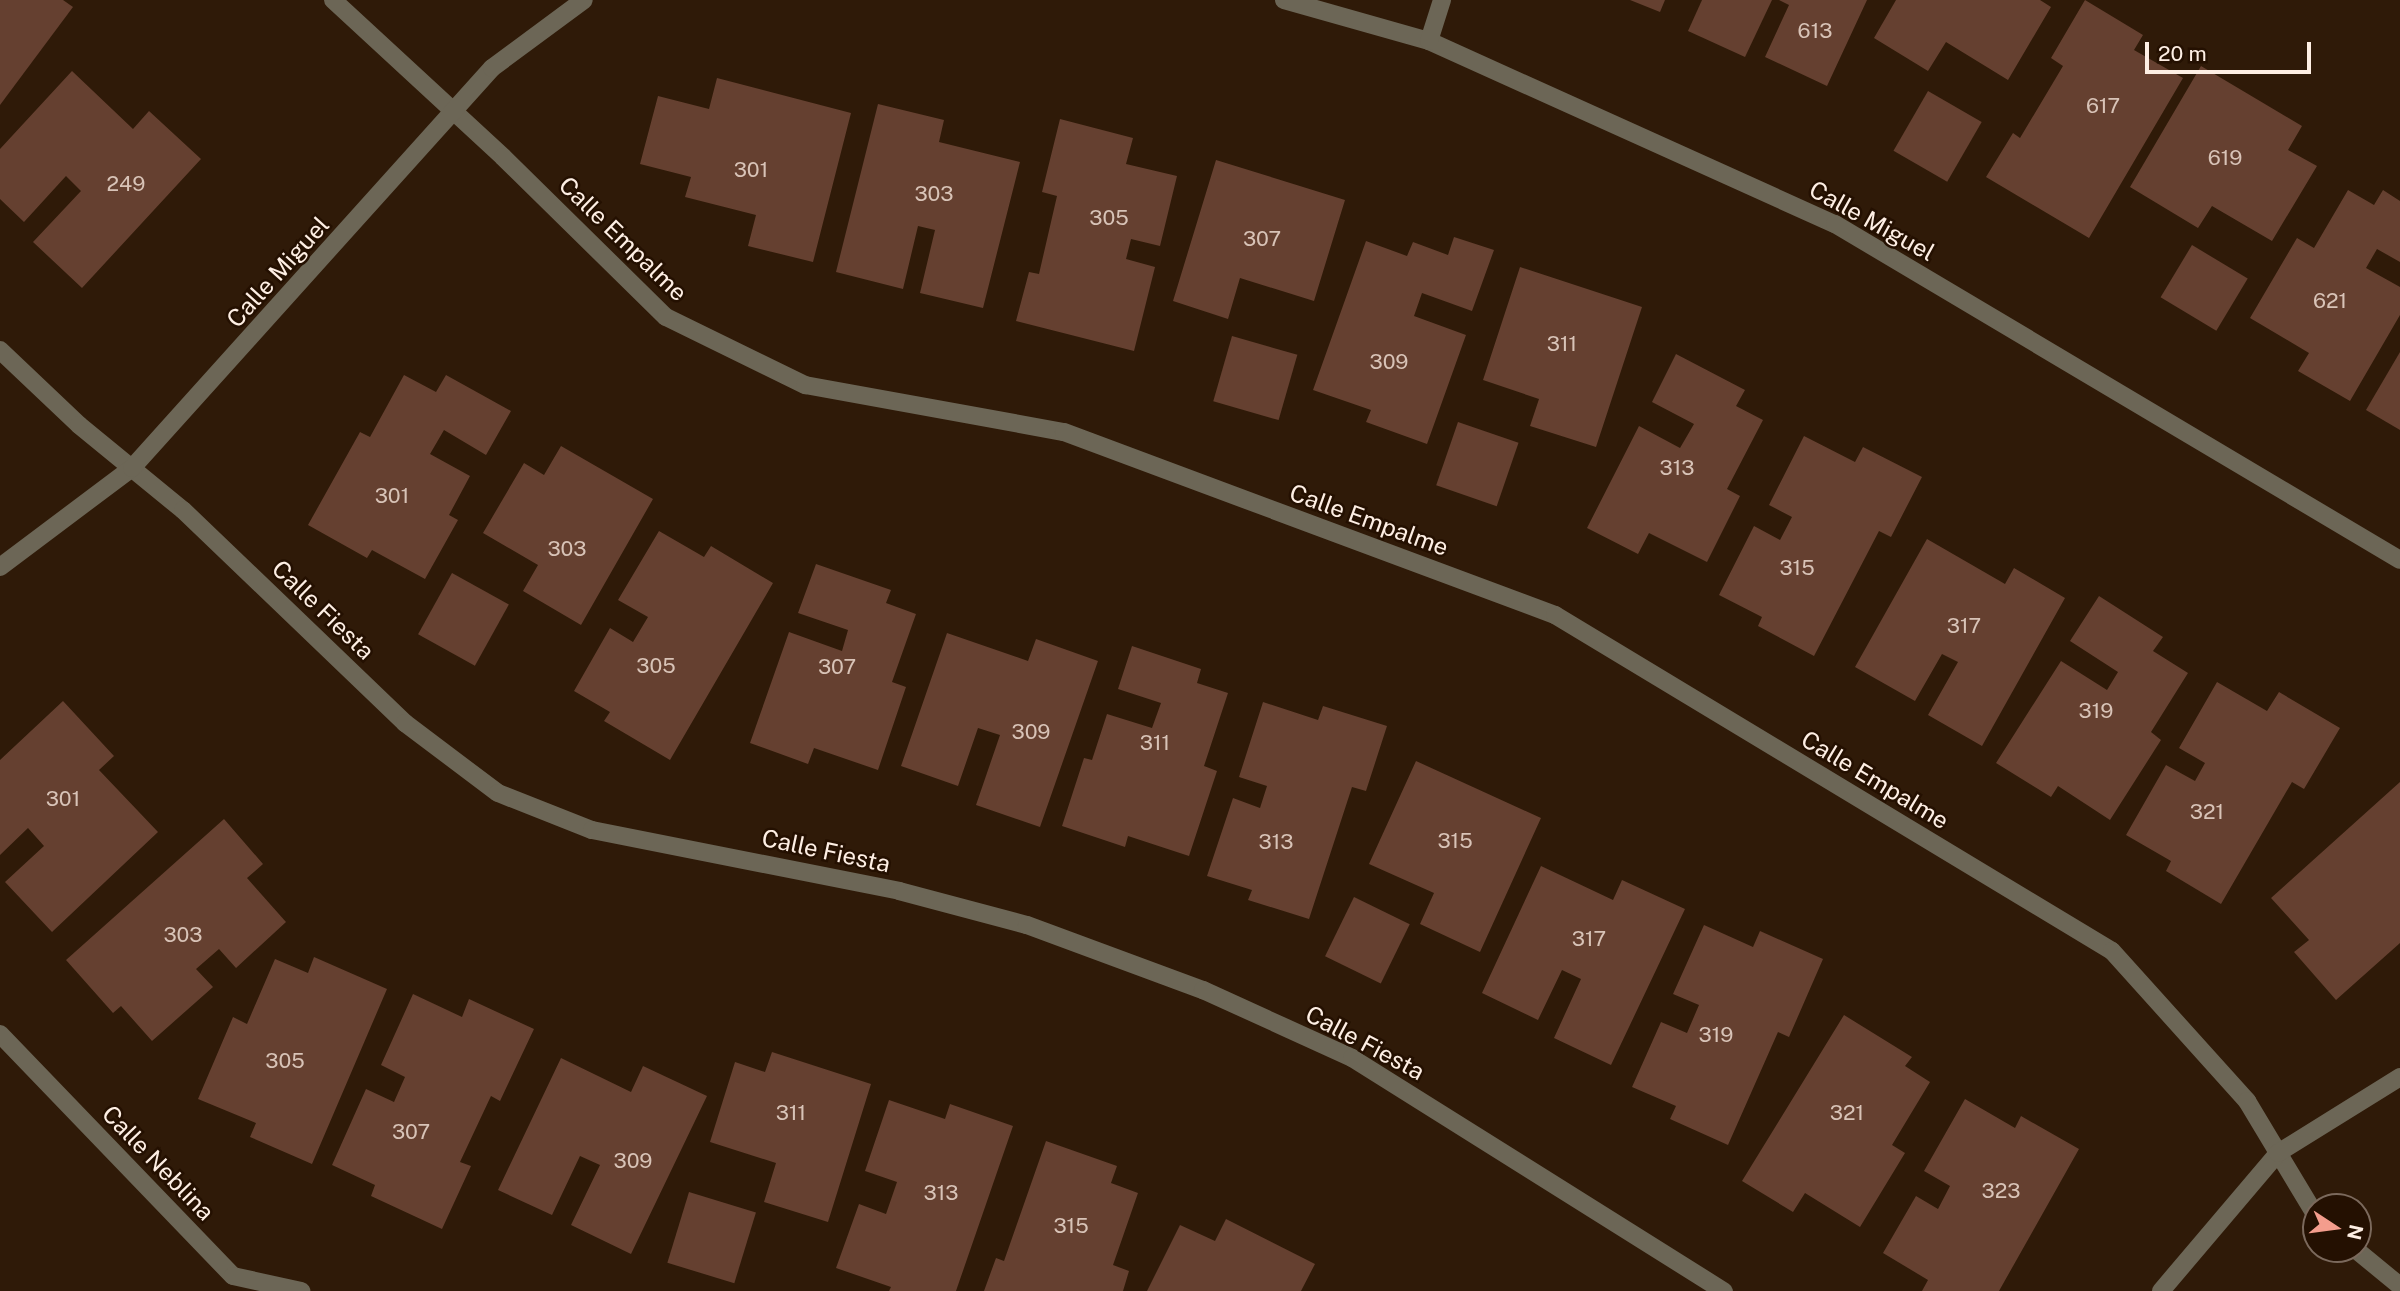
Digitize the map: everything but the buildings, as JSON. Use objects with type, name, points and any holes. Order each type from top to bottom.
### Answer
[{"type":"street","name":"Calle Empalme","points":[[333,0],[454,112],[666,317],[804,385],[1064,432],[1555,615],[2112,951],[2247,1101],[2302,1193]]},
{"type":"street","name":"Calle Miguel","points":[[0,567],[132,468],[492,68],[584,0]]},
{"type":"street","name":"Calle Miguel","points":[[1284,0],[1429,41],[1835,224],[2400,560]]},
{"type":"street","points":[[1429,41],[1441,0]]},
{"type":"street","name":"Calle Fiesta","points":[[0,350],[183,510],[405,723],[498,793],[592,830],[899,891],[1027,925],[1203,990],[1352,1058],[1724,1291]]},
{"type":"street","name":"Calle Neblina","points":[[0,1034],[233,1276],[301,1291]]},
{"type":"street","points":[[2161,1291],[2278,1153],[2400,1077]]},
{"type":"street","points":[[2372,1263],[2400,1286]]}]
